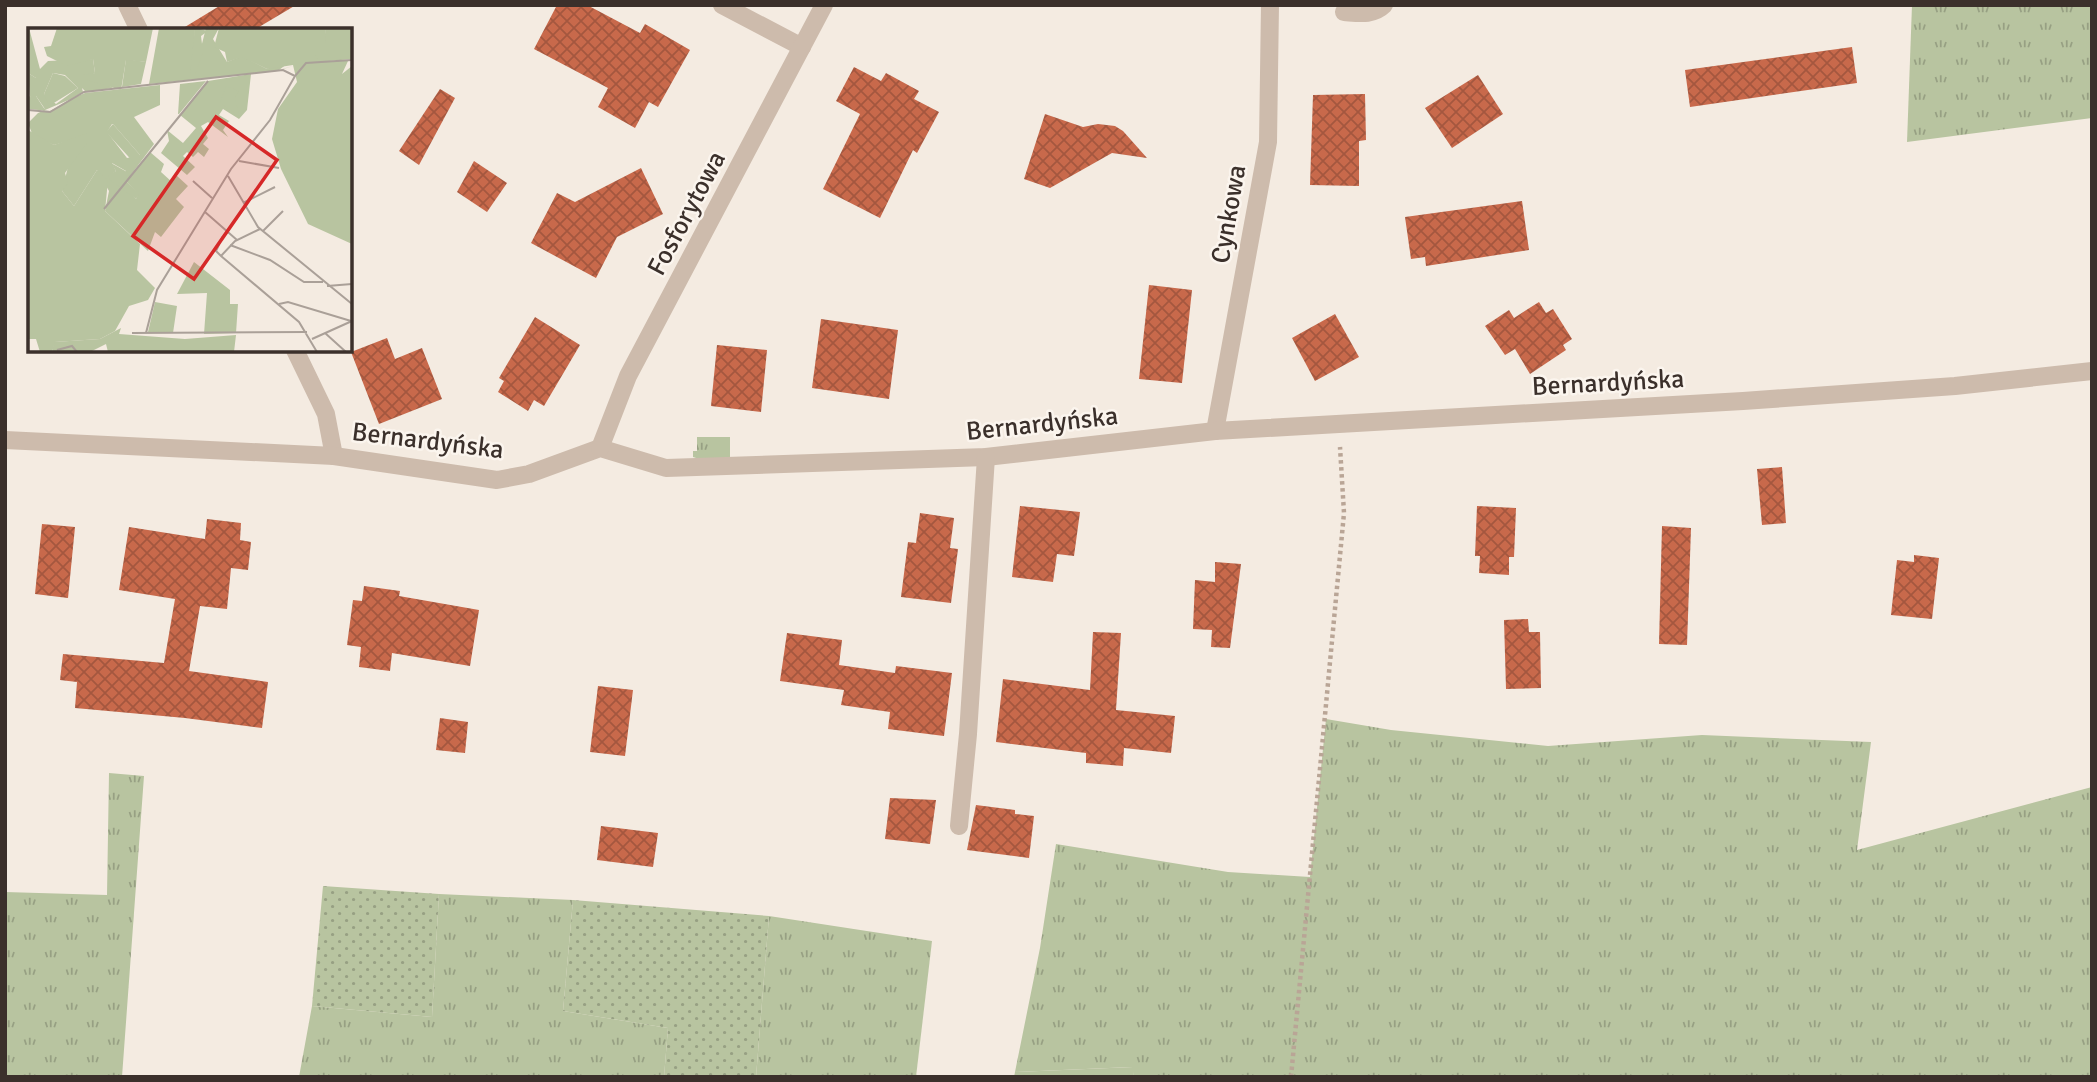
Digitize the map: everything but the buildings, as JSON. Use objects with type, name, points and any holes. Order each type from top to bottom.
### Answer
[{"type":"street","points":[[127,5],[138,28]]},
{"type":"street","points":[[722,5],[802,47]]},
{"type":"street","name":"Fosforytowa","points":[[600,448],[628,376],[824,5]]},
{"type":"street","name":"Cynkowa","points":[[1215,431],[1268,142],[1270,5]]},
{"type":"street","points":[[1344,12],[1368,13],[1384,5]]},
{"type":"street","points":[[296,352],[326,414],[334,456]]},
{"type":"street","name":"Bernardyńska","points":[[5,440],[334,456],[496,480],[529,474],[600,448],[666,468],[986,457],[1215,431],[1744,401],[1955,386],[2092,370]]},
{"type":"street","points":[[959,826],[968,734],[986,457]]},
{"type":"path","points":[[1291,1077],[1344,513],[1342,457],[1335,424]]},
{"type":"green space","points":[[1912,5],[2092,5],[2092,118],[1907,142]]},
{"type":"green space","points":[[697,437],[730,437],[730,459],[709,462],[693,457],[693,451],[697,451]]},
{"type":"green space","points":[[1326,719],[1391,730],[1548,746],[1702,735],[1871,742],[1857,850],[2092,787],[2092,1077],[1134,1077],[1132,1067],[1015,1072],[1040,948],[1056,844],[1228,872],[1310,877]]},
{"type":"green space","points":[[109,773],[144,776],[122,1077],[5,1077],[5,892],[107,895]]},
{"type":"green space","points":[[323,886],[439,894],[432,1017],[312,1006]]},
{"type":"green space","points":[[439,894],[573,900],[563,1011],[668,1028],[664,1077],[299,1077],[312,1006],[432,1017]]},
{"type":"green space","points":[[573,900],[769,916],[756,1077],[664,1077],[668,1028],[563,1011]]},
{"type":"green space","points":[[769,916],[932,941],[916,1077],[756,1077]]},
{"type":"green space","points":[[1133,1067],[1134,1077],[1014,1077],[1015,1072]]}]
